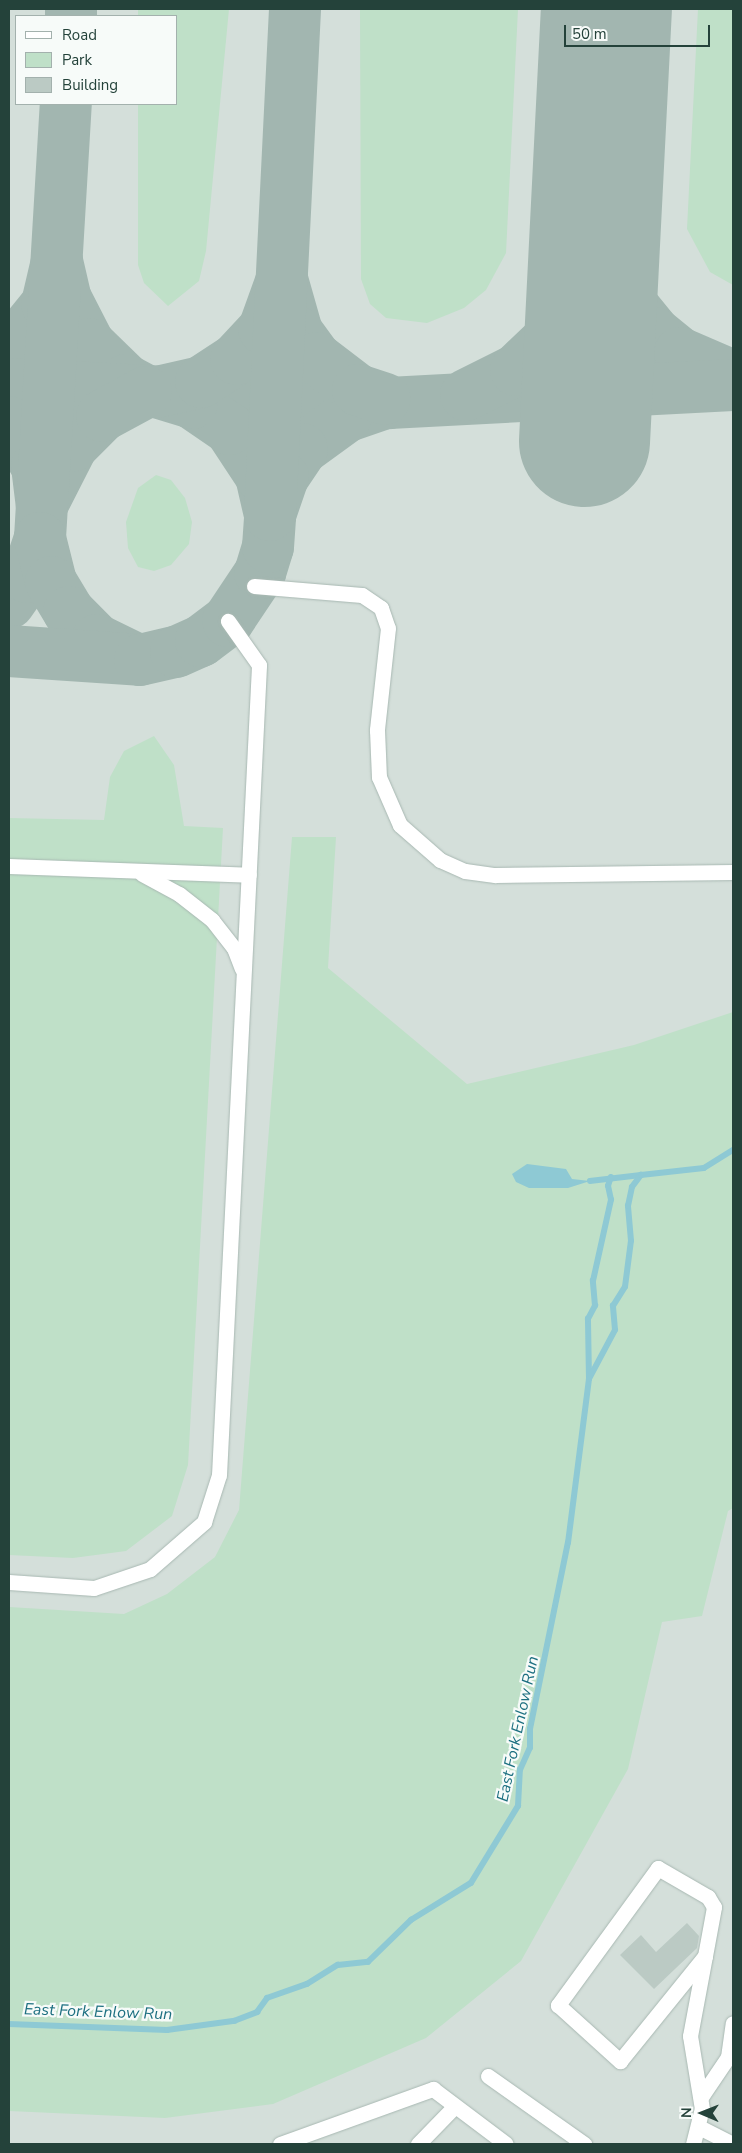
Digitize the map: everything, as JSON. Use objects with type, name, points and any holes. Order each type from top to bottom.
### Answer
[{"type":"street","points":[[254,586],[362,595],[381,608],[388,628],[377,730],[379,777],[400,825],[440,860],[465,871],[494,875],[733,872]]},
{"type":"street","points":[[9,1582],[94,1588],[150,1569],[204,1522],[219,1475],[259,665],[228,621]]},
{"type":"street","points":[[9,866],[249,876]]},
{"type":"street","points":[[137,871],[174,890],[212,920],[234,948],[244,974]]},
{"type":"street","points":[[693,2144],[699,2127],[701,2098],[690,2036],[705,1956],[714,1907],[708,1897],[658,1868],[558,2005],[620,2061],[705,1956]]},
{"type":"street","points":[[701,2098],[728,2057],[733,2023]]},
{"type":"street","points":[[488,2076],[584,2144]]},
{"type":"street","points":[[280,2144],[433,2089],[506,2144]]},
{"type":"street","points":[[418,2144],[455,2106]]},
{"type":"street","points":[[699,2127],[732,2144]]},
{"type":"shaded area","points":[[9,9],[733,9],[733,2144],[9,2144]]},
{"type":"green space","points":[[138,9],[229,9],[206,251],[199,281],[168,306],[144,283],[138,265],[138,105],[178,105],[178,15],[138,15]]},
{"type":"green space","points":[[360,9],[518,9],[506,253],[486,290],[464,308],[427,323],[386,318],[370,304],[361,279]]},
{"type":"green space","points":[[698,9],[733,9],[733,285],[710,272],[687,229]]},
{"type":"green space","points":[[156,475],[171,480],[185,498],[192,522],[189,544],[171,565],[154,571],[138,567],[128,548],[126,522],[138,488]]},
{"type":"green space","points":[[154,736],[174,765],[184,826],[223,828],[188,1465],[172,1516],[126,1551],[73,1558],[9,1555],[9,818],[104,820],[110,777],[124,751]]},
{"type":"green space","points":[[292,837],[336,837],[328,968],[467,1084],[634,1045],[733,1012],[733,1508],[728,1511],[702,1616],[662,1622],[628,1769],[521,1961],[426,2038],[273,2104],[165,2118],[9,2111],[9,1607],[124,1614],[167,1594],[215,1557],[239,1510]]},
{"type":"water","points":[[527,1164],[566,1169],[572,1179],[590,1181],[568,1188],[529,1188],[516,1182],[512,1174]]},
{"type":"building","points":[[687,1923],[699,1936],[697,1948],[654,1989],[620,1955],[641,1935],[656,1952]]},
{"type":"waterway","name":"East Fork Enlow Run","points":[[9,2024],[167,2030],[234,2021],[257,2012],[267,1998],[307,1984],[338,1965],[368,1962],[411,1920],[471,1883],[518,1806],[520,1770],[530,1748],[530,1729],[568,1543],[589,1379],[615,1330],[613,1306],[625,1287],[631,1241],[628,1206],[632,1187],[641,1175],[704,1168],[733,1150]]},
{"type":"waterway","points":[[590,1181],[641,1175]]},
{"type":"waterway","points":[[589,1379],[588,1319],[595,1306],[593,1281],[611,1200],[608,1186],[611,1177]]},
{"type":"taxiway","points":[[71,9],[71,15]]},
{"type":"taxiway","points":[[9,651],[140,660],[176,652],[201,641],[228,621],[260,573],[268,547],[270,515],[295,9]]},
{"type":"taxiway","points":[[40,538],[66,105]]},
{"type":"taxiway","points":[[597,182],[606,250],[633,306],[655,333],[680,353],[733,376]]},
{"type":"taxiway","points":[[466,395],[516,370],[554,334],[582,283],[596,219]]},
{"type":"taxiway","points":[[9,351],[47,304],[57,261],[66,299],[89,344],[126,380],[149,392]]},
{"type":"taxiway","points":[[380,405],[346,417],[302,449],[283,477],[270,515],[261,476],[230,429],[192,403],[157,392],[201,382],[236,359],[264,329],[282,279],[297,332],[316,358],[358,390],[385,399]]},
{"type":"taxiway","points":[[9,384],[389,403],[733,385]]},
{"type":"taxiway","points":[[9,422],[37,466],[42,505],[72,446],[102,416],[146,392]]},
{"type":"taxiway","points":[[9,603],[27,577],[40,538],[51,582],[69,612],[97,640],[134,658]]},
{"type":"runway","points":[[584,441],[606,9]]}]
